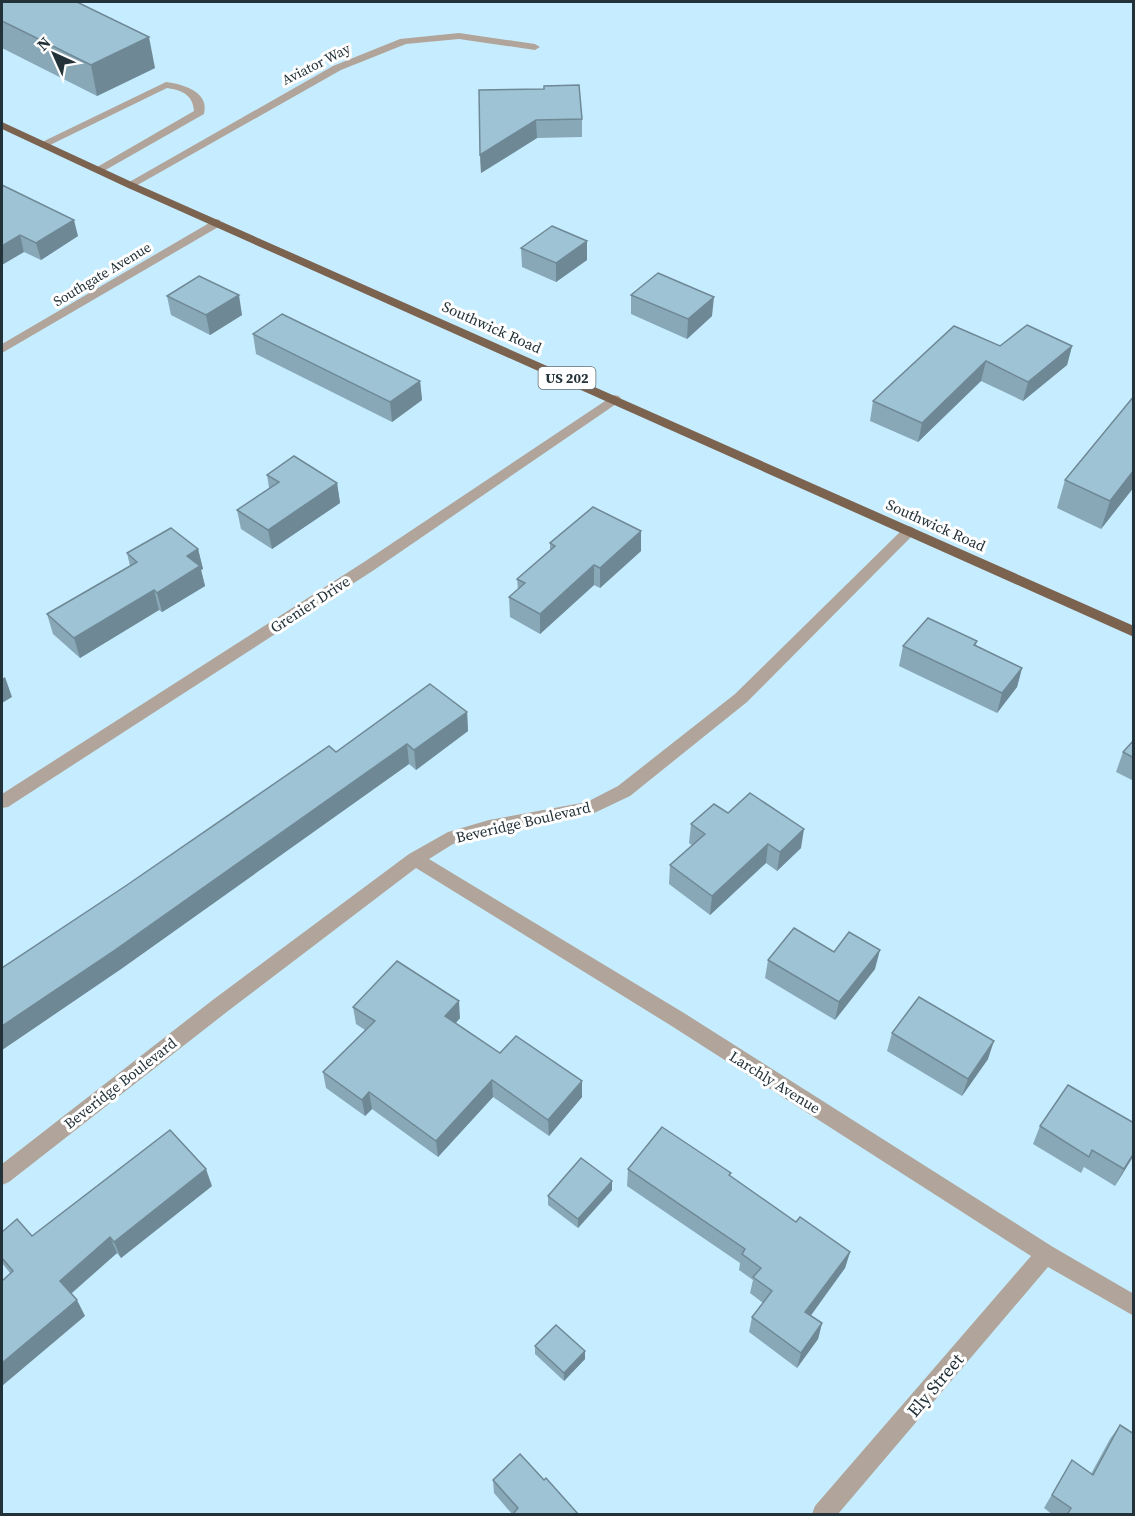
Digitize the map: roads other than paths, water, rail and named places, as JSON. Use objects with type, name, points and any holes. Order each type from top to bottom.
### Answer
[{"type":"highway","name":"Southwick Road","points":[[2,125],[130,185],[1134,632]]},
{"type":"street","name":"Aviator Way","points":[[130,185],[337,69],[404,41],[459,36],[535,46]]},
{"type":"street","points":[[44,144],[166,85],[179,87],[195,95],[200,103],[200,112],[98,170]]},
{"type":"street","name":"Southgate Avenue","points":[[2,350],[216,223]]},
{"type":"street","name":"Grenier Drive","points":[[2,802],[369,566],[614,399]]},
{"type":"street","name":"Beveridge Boulevard","points":[[2,1176],[221,1005],[415,859],[448,839],[489,827],[590,808],[624,791],[741,698],[909,531]]},
{"type":"street","name":"Larchly Avenue","points":[[415,859],[687,1026],[1046,1254],[1134,1306]]},
{"type":"street","name":"Ely Street","points":[[823,1515],[1046,1254]]}]
